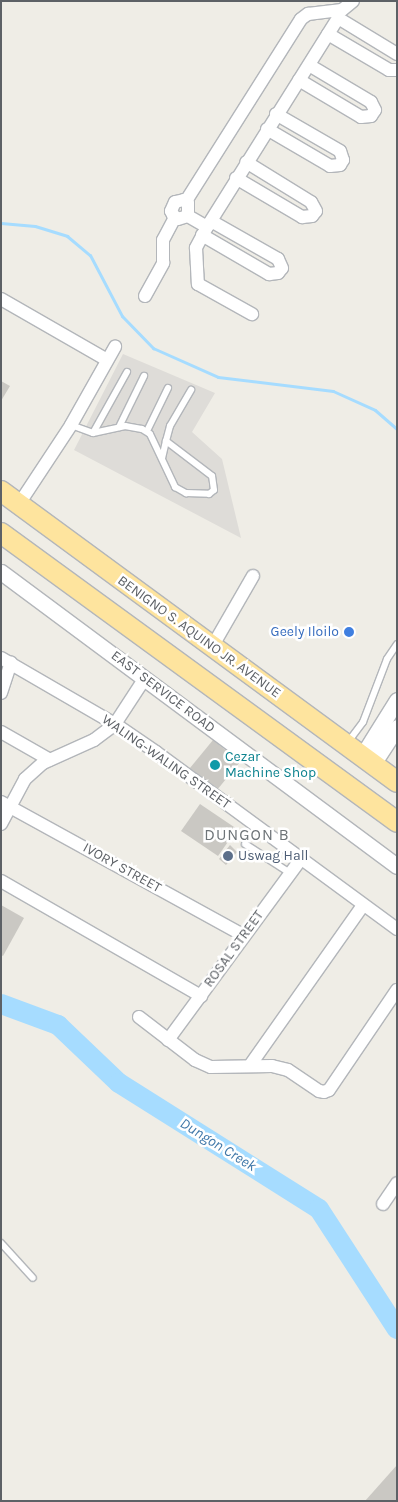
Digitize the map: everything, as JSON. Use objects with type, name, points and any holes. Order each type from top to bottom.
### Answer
[{"type":"highway","name":"BENIGNO S. AQUINO JR. AVENUE","points":[[1,492],[397,782]]},
{"type":"highway","points":[[1,533],[133,626],[397,822]]},
{"type":"highway","points":[[133,626],[152,604]]},
{"type":"street","points":[[186,201],[301,19],[308,14],[342,10],[353,1]]},
{"type":"street","points":[[252,314],[198,284],[196,248],[207,228],[236,178],[338,18],[397,54]]},
{"type":"street","points":[[328,34],[389,70],[397,70]]},
{"type":"street","points":[[299,80],[361,117],[371,116],[375,110],[370,102],[309,66]]},
{"type":"street","points":[[267,129],[330,166],[340,165],[343,160],[340,150],[276,114]]},
{"type":"street","points":[[236,178],[302,217],[312,216],[316,211],[311,202],[246,162]]},
{"type":"street","points":[[186,201],[179,200],[172,206],[182,217],[278,259],[282,268],[278,273],[269,274],[207,228]]},
{"type":"street","points":[[145,296],[163,263],[163,240],[190,208],[186,201]]},
{"type":"street","points":[[1,299],[107,360]]},
{"type":"street","points":[[19,504],[71,425],[115,347]]},
{"type":"street","name":"EAST SERVICE ROAD","points":[[1,572],[397,866]]},
{"type":"street","points":[[212,647],[253,576]]},
{"type":"street","points":[[1,693],[6,661]]},
{"type":"street","name":"WALING-WALING STREET","points":[[6,661],[115,724],[397,930]]},
{"type":"street","points":[[1,824],[6,804],[25,779],[50,760],[94,740],[115,724],[145,678]]},
{"type":"street","points":[[360,755],[397,700]]},
{"type":"street","points":[[360,755],[397,727]]},
{"type":"street","points":[[1,732],[50,760]]},
{"type":"street","name":"IVORY STREET","points":[[6,804],[242,935]]},
{"type":"street","name":"ROSAL STREET","points":[[168,1040],[201,996],[242,935],[301,859]]},
{"type":"street","points":[[1,881],[201,996]]},
{"type":"street","points":[[251,1064],[363,905]]},
{"type":"street","points":[[138,1017],[195,1060],[211,1067],[251,1064],[288,1070],[319,1091],[329,1090],[397,990]]},
{"type":"street","points":[[383,1204],[397,1183]]},
{"type":"lane","points":[[93,434],[127,372]]},
{"type":"lane","points":[[119,427],[144,376]]},
{"type":"lane","points":[[146,431],[168,388]]},
{"type":"lane","points":[[162,458],[166,441],[191,390]]},
{"type":"lane","points":[[71,425],[93,434],[119,427],[146,431]]},
{"type":"lane","points":[[146,431],[162,458],[175,487],[186,493],[210,494],[214,490],[212,476],[166,441]]},
{"type":"lane","points":[[360,755],[363,722],[387,659],[397,644]]},
{"type":"lane","points":[[245,844],[290,873]]},
{"type":"lane","points":[[1,1243],[33,1278]]},
{"type":"shaded area","points":[[123,354],[215,393],[192,432],[222,459],[241,538],[74,450]]},
{"type":"building","points":[[1,381],[10,386],[1,401]]},
{"type":"building","name":"Cezar Machine Shop","points":[[213,740],[240,762],[217,790],[190,768]]},
{"type":"building","points":[[200,804],[237,829],[218,856],[181,831]]},
{"type":"building","name":"Uswag Hall","points":[[230,845],[237,852],[226,865],[219,859]]},
{"type":"building","points":[[1,905],[24,918],[3,956],[1,955]]},
{"type":"building","points":[[397,1465],[397,1501],[365,1501]]},
{"type":"waterway","points":[[1,223],[35,226],[67,236],[90,255],[122,316],[153,348],[218,377],[333,391],[375,410],[397,429]]},
{"type":"waterway","name":"Dungon Creek","points":[[1,1004],[58,1025],[119,1083],[319,1209],[397,1329]]},
{"type":"place","name":"Geely Iloilo","points":[[349,632]]},
{"type":"place","name":"Cezar Machine Shop","points":[[215,765]]},
{"type":"place","name":"Uswag Hall","points":[[228,856]]},
{"type":"district","name":"DUNGON B","points":[[247,835]]}]
